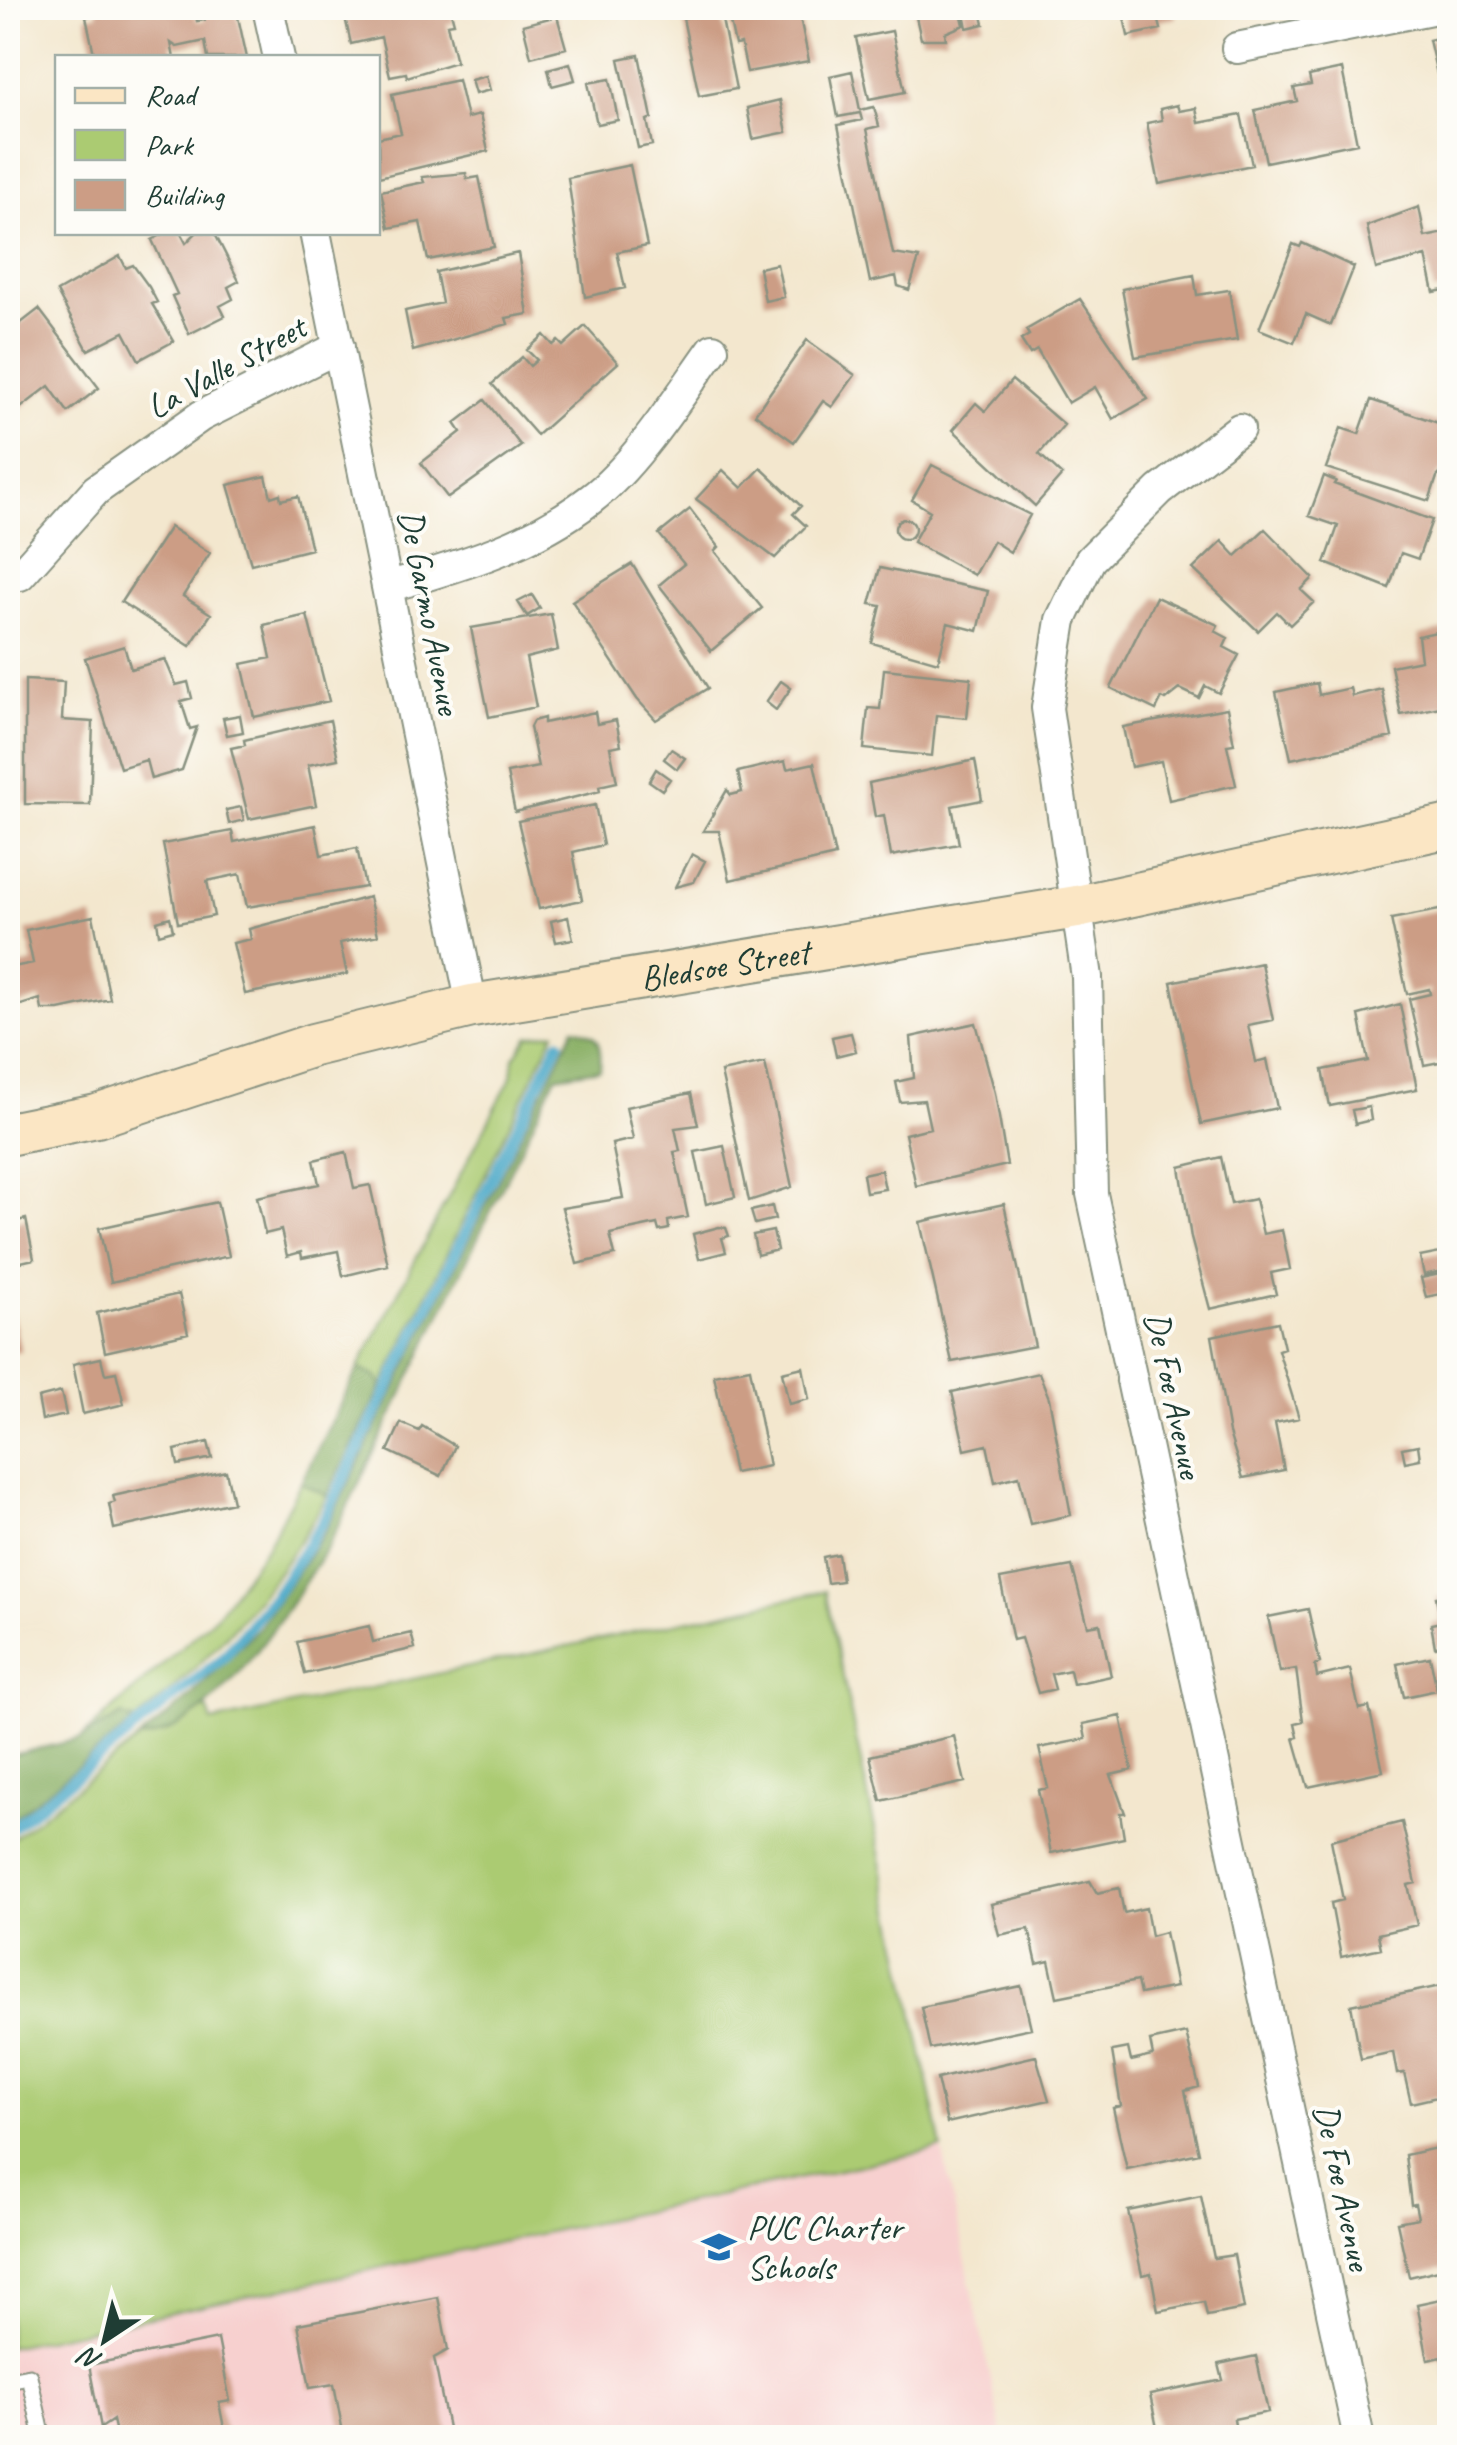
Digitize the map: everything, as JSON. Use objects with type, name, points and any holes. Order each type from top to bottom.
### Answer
[{"type":"street","points":[[268,8],[278,55]]},
{"type":"street","points":[[1238,48],[1436,8]]},
{"type":"street","name":"De Garmo Avenue","points":[[316,235],[472,1006]]},
{"type":"street","name":"La Valle Street","points":[[20,576],[96,490],[201,416],[340,348]]},
{"type":"street","points":[[386,587],[493,556],[593,498],[653,432],[714,350]]},
{"type":"street","name":"De Foe Avenue","points":[[1240,429],[1160,490],[1090,560],[1061,620],[1047,708],[1087,977],[1092,1194],[1359,2438]]},
{"type":"street","name":"Bledsoe Street","points":[[8,1134],[97,1116],[313,1045],[472,1006],[1078,906],[1450,826]]},
{"type":"lane","points":[[8,2380],[29,2376],[43,2438]]},
{"type":"shaded area","name":"PUC Charter Schools","points":[[942,2148],[1003,2437],[8,2437],[8,2347]]},
{"type":"green space","points":[[574,1028],[598,1041],[600,1069],[556,1076],[329,1545],[272,1631],[222,1691],[195,1715],[167,1732],[139,1739],[189,1698],[259,1627],[324,1533]]},
{"type":"green space","points":[[555,1032],[382,1386],[377,1377],[358,1369],[512,1076],[514,1058],[529,1036]]},
{"type":"green space","points":[[358,1369],[377,1377],[382,1386],[327,1496],[301,1482]]},
{"type":"green space","points":[[301,1482],[327,1496],[287,1560],[242,1618],[191,1672],[134,1722],[132,1718],[80,1739],[216,1616],[267,1546]]},
{"type":"green space","points":[[825,1591],[942,2148],[8,2347],[8,1842],[139,1739],[207,1708],[212,1722]]},
{"type":"green space","points":[[122,1715],[134,1722],[8,1823],[8,1756],[80,1739]]},
{"type":"building","points":[[97,8],[194,8],[197,21],[205,20],[202,8],[236,8],[246,55],[207,55],[205,41],[177,47],[171,43],[173,55],[94,55],[86,17],[98,14]]},
{"type":"building","points":[[343,8],[450,8],[454,23],[447,24],[456,62],[407,77],[406,73],[390,76],[381,37],[351,44]]},
{"type":"building","points":[[727,8],[798,8],[809,61],[747,72],[741,44],[735,45]]},
{"type":"building","points":[[914,8],[960,8],[964,25],[945,33],[946,39],[921,39]]},
{"type":"building","points":[[963,8],[980,8],[984,24],[967,28]]},
{"type":"building","points":[[1122,8],[1173,8],[1176,18],[1159,21],[1161,29],[1128,36]]},
{"type":"building","points":[[720,10],[736,89],[699,96],[683,18]]},
{"type":"building","points":[[557,16],[566,48],[531,57],[523,25]]},
{"type":"building","points":[[892,31],[905,92],[869,99],[856,38]]},
{"type":"building","points":[[1450,35],[1450,103],[1444,104],[1429,40]]},
{"type":"building","points":[[639,55],[652,118],[647,120],[652,145],[638,148],[619,59]]},
{"type":"building","points":[[570,63],[575,80],[552,86],[548,69]]},
{"type":"building","points":[[1342,69],[1357,143],[1266,162],[1255,110],[1297,101],[1294,88],[1311,85],[1309,76]]},
{"type":"building","points":[[852,71],[860,110],[874,107],[879,126],[867,129],[893,254],[919,258],[909,290],[898,286],[896,276],[870,282],[838,125],[862,120],[860,113],[838,117],[830,76]]},
{"type":"building","points":[[486,76],[490,90],[475,94],[471,80]]},
{"type":"building","points":[[610,79],[618,120],[597,124],[588,83]]},
{"type":"building","points":[[458,80],[467,118],[480,115],[488,151],[380,177],[380,138],[401,133],[392,94]]},
{"type":"building","points":[[780,100],[787,132],[753,139],[747,108]]},
{"type":"building","points":[[1177,105],[1179,111],[1196,108],[1199,123],[1241,115],[1252,165],[1159,184],[1147,123],[1162,120],[1160,109]]},
{"type":"building","points":[[630,165],[647,246],[617,252],[625,288],[585,297],[568,178]]},
{"type":"building","points":[[466,173],[467,179],[479,177],[494,247],[428,260],[420,222],[389,228],[381,191],[424,182],[422,177]]},
{"type":"building","points":[[1419,207],[1425,237],[1450,232],[1450,289],[1434,292],[1426,256],[1376,269],[1367,226]]},
{"type":"building","points":[[161,235],[182,235],[186,243],[194,235],[216,235],[239,281],[228,287],[233,299],[220,306],[225,316],[189,334],[172,296],[177,294],[152,240]]},
{"type":"building","points":[[1302,243],[1354,267],[1331,325],[1306,314],[1294,343],[1259,329],[1293,244],[1300,247]]},
{"type":"building","points":[[518,253],[528,314],[506,318],[508,324],[413,351],[405,311],[442,303],[436,272]]},
{"type":"building","points":[[120,256],[126,268],[133,265],[149,287],[157,302],[152,304],[174,341],[139,360],[124,332],[88,350],[57,292]]},
{"type":"building","points":[[777,264],[784,297],[765,301],[759,268]]},
{"type":"building","points":[[1194,275],[1197,295],[1229,290],[1237,340],[1135,357],[1122,289]]},
{"type":"building","points":[[1080,299],[1148,399],[1113,419],[1095,387],[1068,403],[1037,350],[1030,354],[1021,340],[1029,335],[1026,330]]},
{"type":"building","points":[[39,309],[99,388],[68,412],[49,386],[18,410],[8,395],[8,333]]},
{"type":"building","points":[[585,326],[618,363],[537,435],[492,384],[522,357],[530,366],[537,360],[527,350],[544,335],[553,345],[558,341],[563,346]]},
{"type":"building","points":[[807,340],[855,375],[832,407],[823,401],[794,442],[755,414]]},
{"type":"building","points":[[1012,380],[1064,425],[1039,454],[1062,475],[1035,506],[953,430],[976,403],[985,411]]},
{"type":"building","points":[[485,400],[521,446],[448,498],[421,463],[461,432],[455,423]]},
{"type":"building","points":[[1371,400],[1450,427],[1450,464],[1437,477],[1429,501],[1326,468],[1341,428],[1359,434]]},
{"type":"building","points":[[932,465],[1030,515],[1010,552],[993,541],[974,575],[913,542],[930,511],[912,500]]},
{"type":"building","points":[[761,468],[801,506],[793,514],[806,526],[775,558],[696,499],[723,470],[742,488]]},
{"type":"building","points":[[266,476],[271,497],[280,494],[281,500],[298,496],[311,549],[251,564],[228,485]]},
{"type":"building","points":[[1324,476],[1336,481],[1334,484],[1432,520],[1418,559],[1401,553],[1389,588],[1325,563],[1338,526],[1309,516]]},
{"type":"building","points":[[690,509],[719,547],[715,551],[762,608],[711,651],[659,585],[684,564],[659,534]]},
{"type":"building","points":[[901,519],[909,519],[915,529],[909,539],[901,539],[895,533],[895,525]]},
{"type":"building","points":[[170,527],[210,553],[183,596],[211,614],[190,646],[121,602]]},
{"type":"building","points":[[1265,529],[1313,578],[1301,590],[1314,602],[1290,625],[1277,612],[1258,631],[1193,569],[1222,541],[1236,556]]},
{"type":"building","points":[[632,564],[708,688],[656,720],[637,699],[572,601]]},
{"type":"building","points":[[880,568],[988,591],[978,631],[948,623],[938,662],[872,643],[881,606],[870,604]]},
{"type":"building","points":[[532,595],[540,608],[527,616],[518,602]]},
{"type":"building","points":[[1156,597],[1218,625],[1215,631],[1228,638],[1224,647],[1239,655],[1219,693],[1205,686],[1199,698],[1180,689],[1166,700],[1162,698],[1156,710],[1111,688]]},
{"type":"building","points":[[551,614],[558,650],[526,658],[536,707],[489,717],[471,628]]},
{"type":"building","points":[[307,615],[329,701],[254,717],[242,664],[271,658],[264,625]]},
{"type":"building","points":[[1450,629],[1450,705],[1401,715],[1391,666],[1421,660],[1418,636]]},
{"type":"building","points":[[124,646],[131,669],[165,659],[176,685],[188,682],[192,698],[181,701],[190,729],[197,727],[182,770],[151,779],[146,760],[120,768],[85,658]]},
{"type":"building","points":[[884,669],[971,678],[967,718],[936,715],[932,756],[864,749],[868,708],[880,709]]},
{"type":"building","points":[[25,680],[64,682],[62,720],[93,722],[90,805],[25,804]]},
{"type":"building","points":[[781,681],[791,688],[776,710],[766,702]]},
{"type":"building","points":[[1317,683],[1319,695],[1350,688],[1352,696],[1382,689],[1392,737],[1291,759],[1276,692]]},
{"type":"building","points":[[1227,708],[1234,744],[1227,745],[1236,785],[1169,800],[1161,761],[1131,767],[1123,727]]},
{"type":"building","points":[[595,712],[597,724],[616,720],[621,745],[610,747],[617,782],[599,786],[600,791],[515,812],[507,773],[538,767],[530,727],[533,721],[544,718],[544,723]]},
{"type":"building","points":[[240,715],[243,732],[227,735],[223,718]]},
{"type":"building","points":[[330,720],[338,759],[308,765],[316,805],[249,819],[231,748],[245,745],[244,740]]},
{"type":"building","points":[[671,749],[685,758],[677,769],[664,759]]},
{"type":"building","points":[[975,760],[982,800],[952,806],[959,844],[891,856],[884,815],[875,817],[869,783]]},
{"type":"building","points":[[785,761],[787,769],[814,763],[835,856],[730,880],[719,831],[703,831],[727,790],[731,795],[742,792],[738,772]]},
{"type":"building","points":[[656,769],[670,779],[662,790],[649,781]]},
{"type":"building","points":[[595,805],[603,845],[573,852],[582,900],[539,909],[518,821]]},
{"type":"building","points":[[241,807],[244,820],[229,824],[226,810]]},
{"type":"building","points":[[315,825],[321,855],[357,848],[365,887],[247,907],[240,874],[207,881],[214,916],[178,923],[163,844],[232,831],[234,842]]},
{"type":"building","points":[[692,854],[705,861],[694,882],[675,887]]},
{"type":"building","points":[[369,897],[378,935],[340,943],[347,974],[245,994],[233,943],[251,939],[249,929]]},
{"type":"building","points":[[1450,908],[1450,1060],[1424,1065],[1409,999],[1430,994],[1429,989],[1407,994],[1391,919]]},
{"type":"building","points":[[93,916],[110,999],[42,1010],[40,999],[8,1009],[8,968],[33,963],[26,930]]},
{"type":"building","points":[[170,917],[173,930],[159,934],[157,921]]},
{"type":"building","points":[[568,917],[573,939],[556,942],[551,921]]},
{"type":"building","points":[[1261,963],[1273,1020],[1248,1025],[1256,1062],[1267,1059],[1277,1108],[1201,1124],[1171,982]]},
{"type":"building","points":[[1400,1004],[1417,1089],[1330,1106],[1323,1070],[1368,1061],[1359,1015]]},
{"type":"building","points":[[976,1023],[995,1093],[1007,1165],[916,1186],[905,1134],[930,1128],[924,1100],[900,1102],[896,1082],[914,1078],[911,1037]]},
{"type":"building","points":[[851,1033],[856,1051],[836,1056],[832,1037]]},
{"type":"building","points":[[765,1063],[792,1187],[749,1201],[721,1072]]},
{"type":"building","points":[[691,1093],[698,1125],[675,1128],[680,1151],[674,1152],[688,1217],[668,1221],[669,1229],[659,1231],[657,1224],[610,1234],[615,1255],[577,1264],[562,1208],[623,1198],[612,1144],[633,1139],[626,1107]]},
{"type":"building","points":[[1369,1107],[1371,1120],[1355,1124],[1352,1110]]},
{"type":"building","points":[[724,1146],[735,1197],[706,1204],[695,1152]]},
{"type":"building","points":[[346,1152],[354,1188],[370,1185],[388,1265],[343,1276],[338,1251],[302,1258],[301,1252],[287,1256],[281,1230],[265,1234],[257,1197],[319,1184],[314,1160]]},
{"type":"building","points":[[1221,1157],[1231,1204],[1255,1199],[1263,1234],[1282,1230],[1290,1269],[1271,1273],[1276,1294],[1210,1309],[1191,1238],[1180,1167]]},
{"type":"building","points":[[881,1170],[885,1189],[866,1192],[863,1174]]},
{"type":"building","points":[[217,1202],[229,1256],[111,1282],[99,1228]]},
{"type":"building","points":[[1004,1204],[1035,1346],[952,1362],[920,1222]]},
{"type":"building","points":[[772,1206],[775,1219],[755,1224],[751,1211]]},
{"type":"building","points":[[26,1219],[34,1259],[8,1265],[8,1223]]},
{"type":"building","points":[[726,1228],[729,1236],[722,1238],[726,1252],[699,1259],[693,1234]]},
{"type":"building","points":[[773,1231],[777,1250],[757,1255],[753,1235]]},
{"type":"building","points":[[1450,1251],[1450,1269],[1424,1275],[1420,1257]]},
{"type":"building","points":[[1450,1272],[1450,1292],[1426,1297],[1421,1278]]},
{"type":"building","points":[[12,1284],[10,1301],[21,1351],[8,1354],[8,1285]]},
{"type":"building","points":[[179,1294],[188,1333],[105,1352],[97,1313]]},
{"type":"building","points":[[1278,1322],[1284,1348],[1278,1350],[1299,1418],[1275,1423],[1284,1470],[1243,1478],[1229,1433],[1212,1336]]},
{"type":"building","points":[[101,1358],[105,1374],[116,1372],[124,1404],[83,1414],[73,1364]]},
{"type":"building","points":[[803,1367],[809,1399],[789,1404],[782,1372]]},
{"type":"building","points":[[750,1368],[769,1466],[734,1473],[714,1375]]},
{"type":"building","points":[[1039,1373],[1049,1398],[1071,1515],[1030,1524],[1019,1476],[995,1482],[987,1445],[965,1450],[952,1392]]},
{"type":"building","points":[[61,1392],[66,1415],[42,1420],[38,1398]]},
{"type":"building","points":[[401,1423],[419,1431],[422,1426],[455,1446],[441,1476],[388,1451]]},
{"type":"building","points":[[208,1442],[212,1458],[178,1465],[175,1450]]},
{"type":"building","points":[[1418,1445],[1420,1459],[1405,1462],[1402,1448]]},
{"type":"building","points":[[226,1471],[233,1502],[114,1529],[109,1504],[115,1502],[113,1496]]},
{"type":"building","points":[[838,1554],[842,1581],[827,1583],[823,1557]]},
{"type":"building","points":[[1072,1566],[1088,1626],[1100,1624],[1111,1676],[1073,1684],[1070,1670],[1051,1674],[1055,1689],[1038,1693],[1021,1638],[1013,1640],[1000,1579]]},
{"type":"building","points":[[1450,1595],[1450,1645],[1435,1647],[1431,1624],[1441,1622],[1436,1597]]},
{"type":"building","points":[[1308,1609],[1320,1663],[1315,1665],[1317,1677],[1350,1669],[1359,1709],[1369,1707],[1383,1771],[1308,1787],[1294,1738],[1298,1737],[1295,1723],[1303,1721],[1296,1669],[1280,1672],[1268,1617]]},
{"type":"building","points":[[369,1626],[373,1642],[411,1633],[415,1648],[305,1674],[297,1642]]},
{"type":"building","points":[[1430,1657],[1437,1690],[1404,1697],[1397,1664]]},
{"type":"building","points":[[1121,1716],[1132,1770],[1111,1775],[1125,1813],[1120,1813],[1124,1838],[1051,1853],[1038,1790],[1048,1788],[1039,1748],[1086,1739],[1083,1724]]},
{"type":"building","points":[[954,1736],[965,1782],[881,1801],[870,1756]]},
{"type":"building","points":[[1402,1822],[1416,1883],[1408,1885],[1417,1925],[1378,1934],[1381,1948],[1341,1957],[1331,1903],[1343,1900],[1331,1840]]},
{"type":"building","points":[[1090,1881],[1097,1893],[1119,1888],[1124,1913],[1146,1908],[1151,1936],[1165,1932],[1176,1987],[1140,1994],[1137,1981],[1057,1997],[1049,1961],[1037,1964],[1029,1929],[999,1935],[991,1904]]},
{"type":"building","points":[[1450,1984],[1450,2094],[1411,2103],[1404,2073],[1397,2074],[1393,2052],[1361,2059],[1351,2005]]},
{"type":"building","points":[[1021,1986],[1031,2028],[930,2049],[921,2007]]},
{"type":"building","points":[[1186,2033],[1199,2087],[1185,2091],[1199,2153],[1127,2169],[1113,2108],[1121,2106],[1112,2051],[1128,2048],[1131,2061],[1153,2056],[1150,2041]]},
{"type":"building","points":[[1036,2056],[1049,2100],[947,2123],[937,2079]]},
{"type":"building","points":[[1450,2140],[1447,2268],[1409,2277],[1397,2222],[1418,2218],[1415,2204],[1411,2205],[1405,2155],[1446,2146]]},
{"type":"building","points":[[1201,2196],[1214,2258],[1234,2255],[1244,2309],[1207,2316],[1204,2302],[1158,2311],[1151,2273],[1142,2275],[1128,2211]]},
{"type":"building","points":[[438,2297],[448,2350],[434,2358],[450,2438],[344,2438],[334,2384],[310,2388],[298,2324]]},
{"type":"building","points":[[1450,2297],[1448,2385],[1442,2357],[1428,2360],[1417,2304]]},
{"type":"building","points":[[218,2339],[230,2401],[219,2403],[226,2438],[117,2438],[113,2420],[101,2428],[89,2365]]},
{"type":"building","points":[[1256,2356],[1268,2412],[1234,2419],[1237,2438],[1142,2438],[1140,2432],[1157,2428],[1150,2395],[1223,2380],[1219,2364]]},
{"type":"waterway","points":[[8,1831],[223,1658],[277,1592],[323,1521],[559,1042]]},
{"type":"place","name":"PUC Charter Schools","points":[[719,2247]]}]
